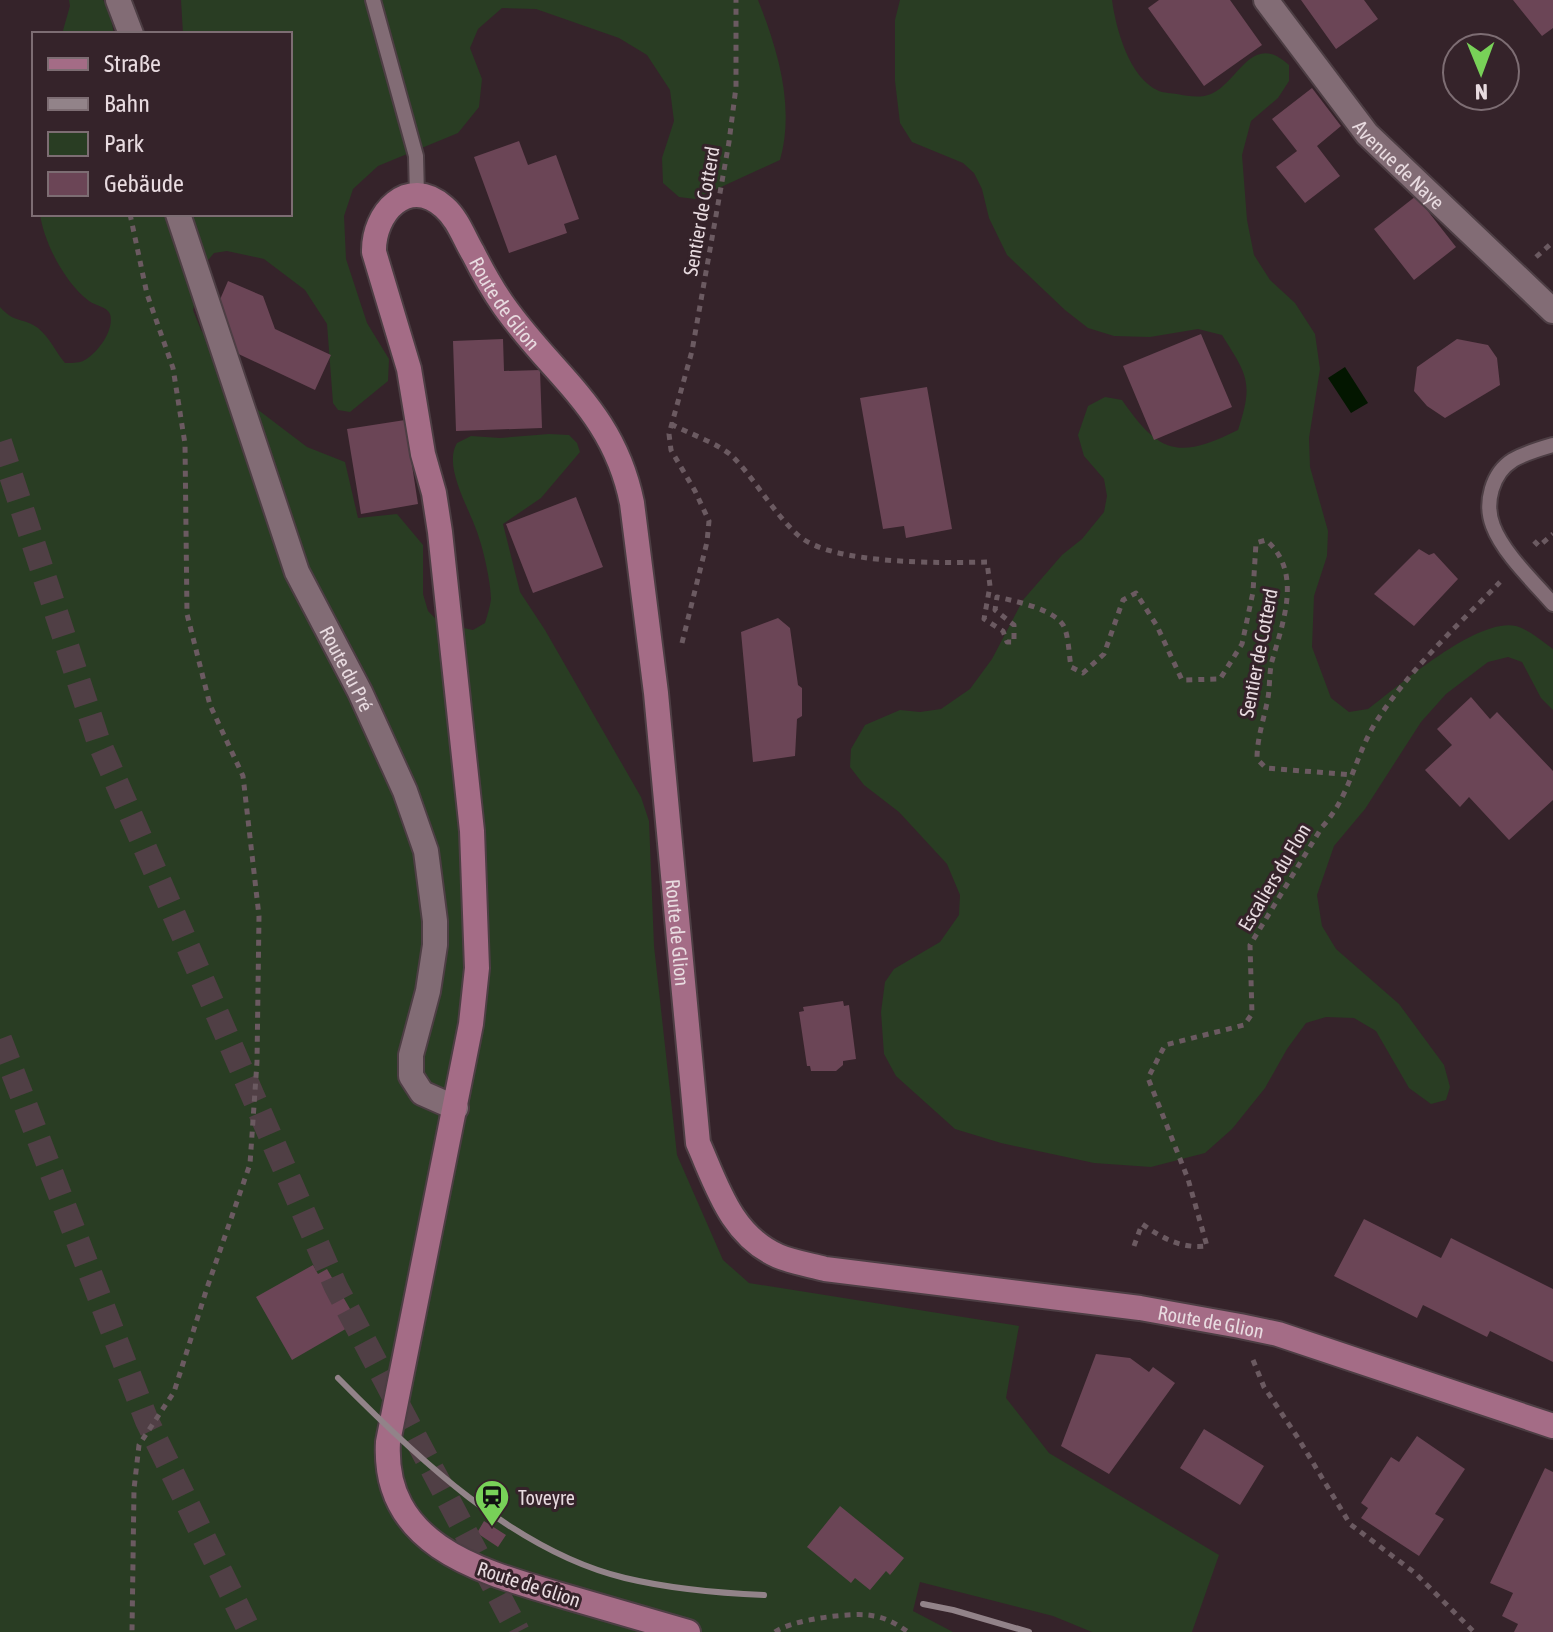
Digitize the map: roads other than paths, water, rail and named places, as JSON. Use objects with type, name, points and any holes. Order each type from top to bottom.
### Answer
[{"type":"street","points":[[118,0],[130,32]]},
{"type":"street","name":"Avenue de Naye","points":[[1266,0],[1367,134],[1553,311]]},
{"type":"street","name":"Route de Glion","points":[[688,1632],[474,1567],[439,1547],[403,1512],[387,1465],[388,1442],[456,1108],[477,968],[472,831],[434,493],[423,454],[409,369],[374,252],[373,236],[385,211],[394,202],[417,196],[432,198],[452,214],[504,306],[598,419],[618,452],[632,503],[656,693],[698,1143],[722,1199],[743,1233],[777,1256],[825,1269],[1140,1308],[1278,1334],[1553,1426]]},
{"type":"street","name":"Route du Pré","points":[[179,216],[297,572],[360,692],[420,831],[433,894],[435,945],[428,991],[411,1055],[411,1076],[422,1093],[456,1108]]},
{"type":"lane","points":[[373,0],[416,156],[417,196]]},
{"type":"lane","points":[[1553,445],[1511,461],[1499,472],[1490,496],[1493,526],[1518,564],[1553,604]]},
{"type":"tunnel","points":[[0,442],[98,740],[336,1287],[518,1632]]},
{"type":"tunnel","points":[[0,1039],[147,1421],[250,1632]]},
{"type":"railway","points":[[338,1378],[469,1498],[545,1547],[584,1565],[642,1582],[694,1590],[764,1595]]},
{"type":"railway","points":[[923,1604],[1029,1632]]},
{"type":"place","name":"Toveyre","points":[[492,1528]]}]
